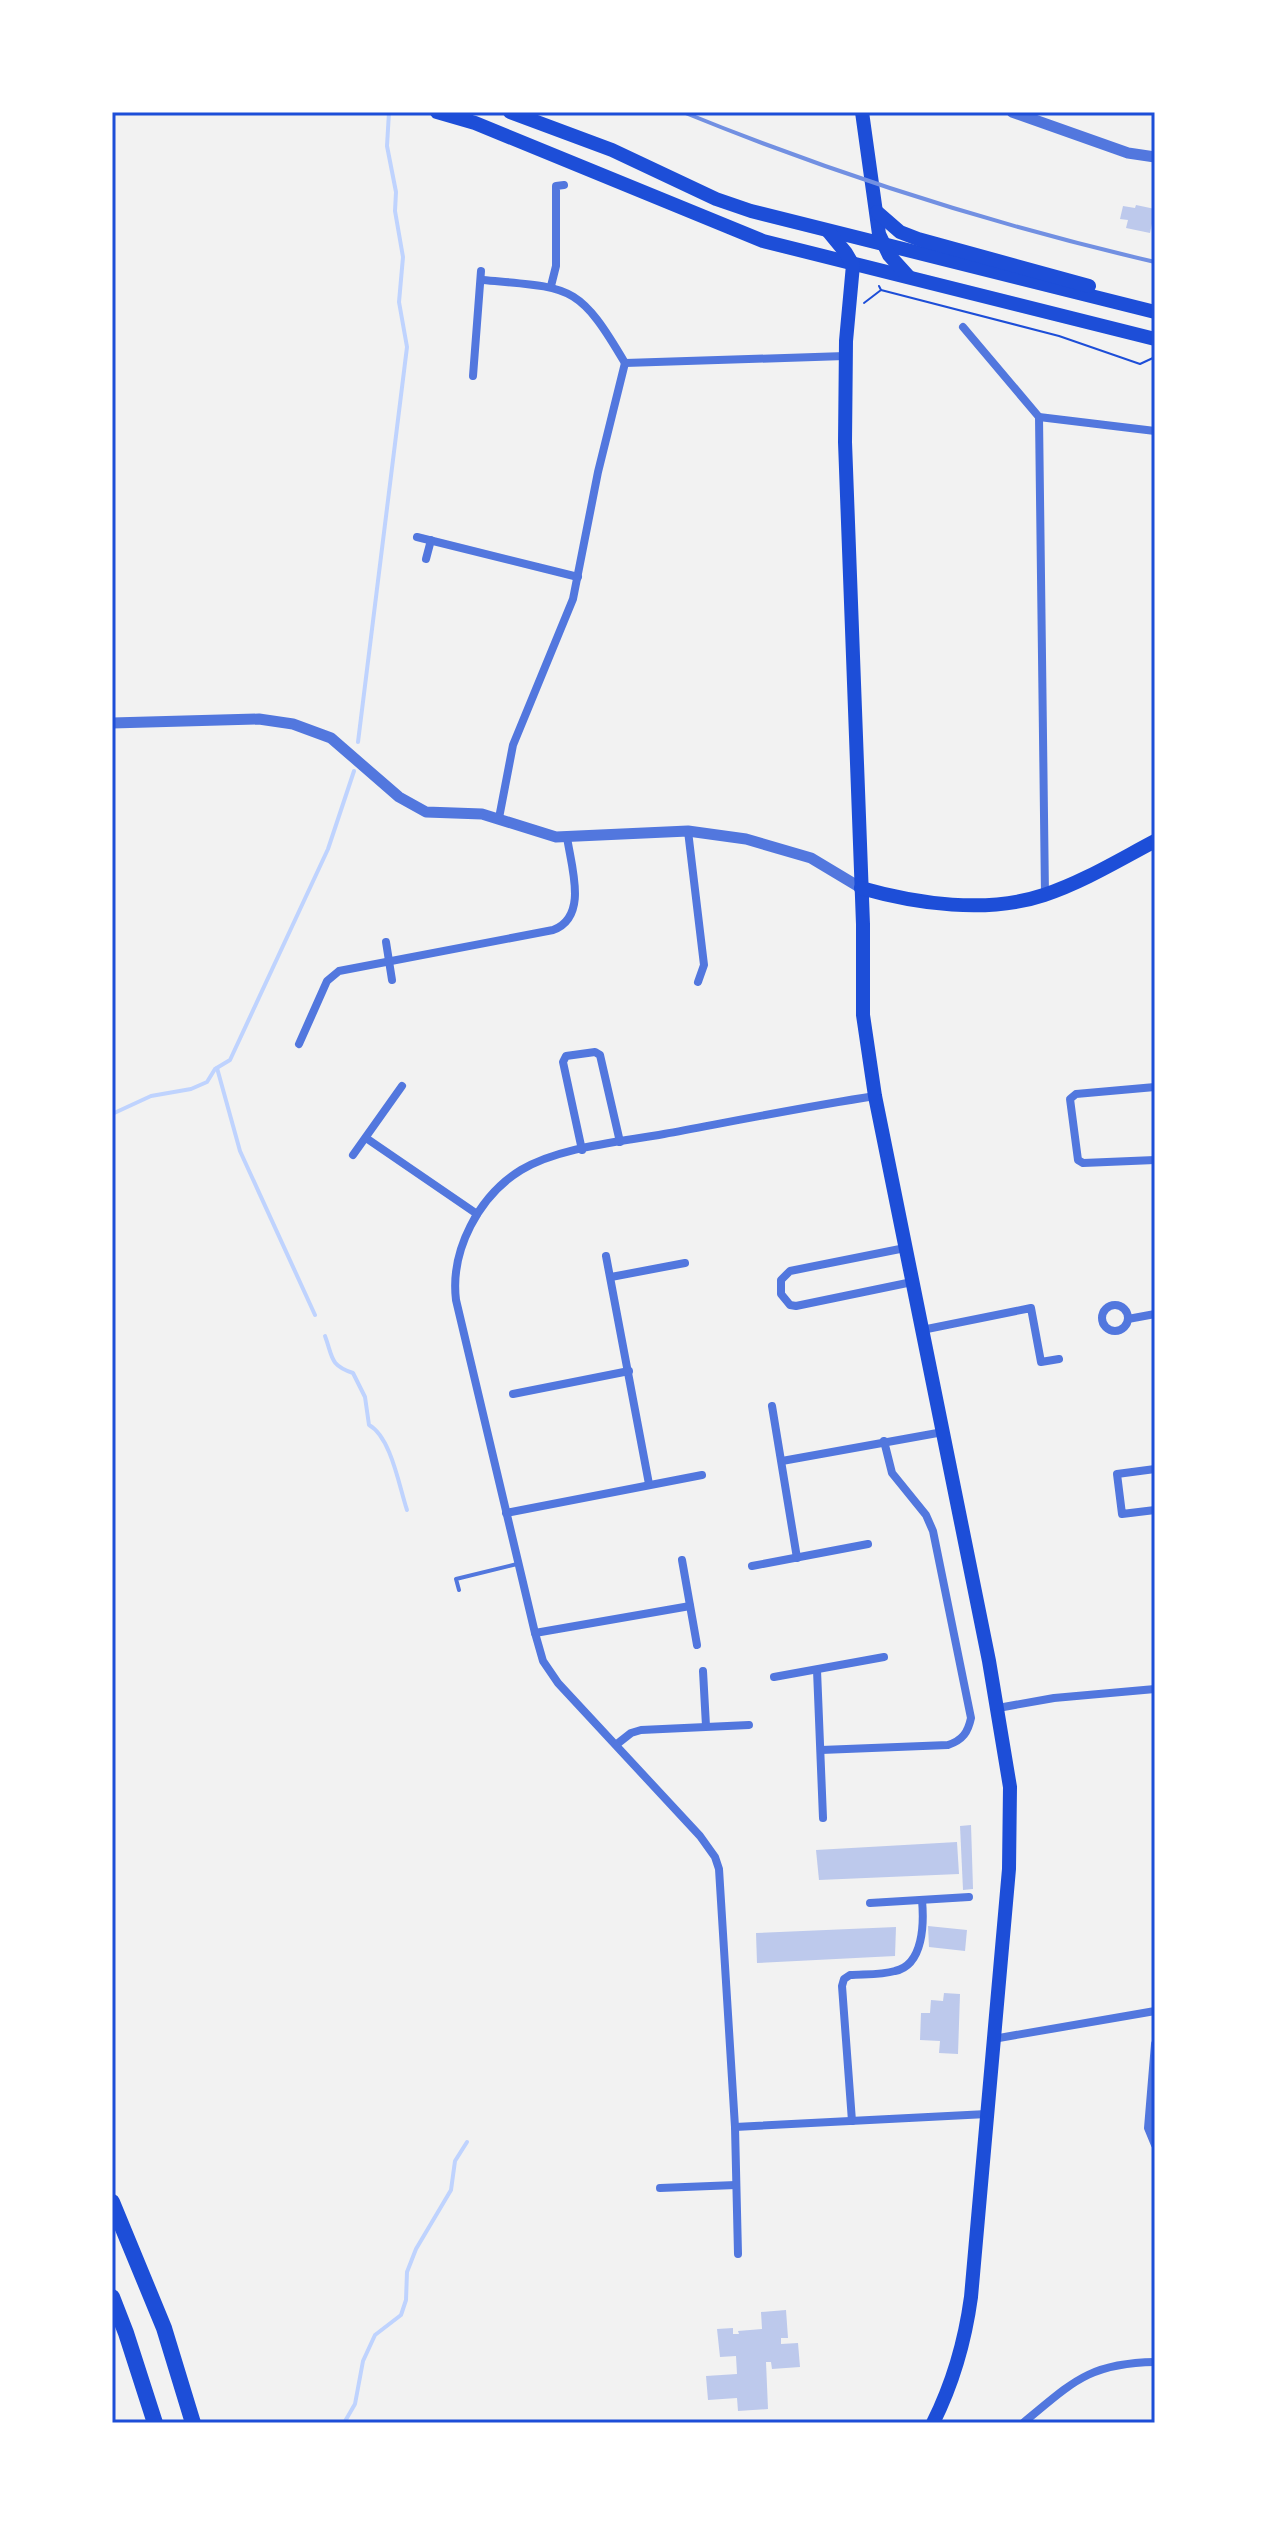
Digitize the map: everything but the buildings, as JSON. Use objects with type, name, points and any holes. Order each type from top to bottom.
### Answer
[{"type":"highway","points":[[112,2202],[164,2328],[193,2423]]},
{"type":"highway","points":[[112,2297],[155,2423]]},
{"type":"main road","points":[[437,112],[475,123],[763,241],[1155,339]]},
{"type":"main road","points":[[510,112],[612,150],[716,199],[751,211],[1155,312]]},
{"type":"main road","points":[[862,112],[882,244],[908,276]]},
{"type":"main road","points":[[877,212],[900,232],[918,239],[1093,287],[1130,306]]},
{"type":"main road","points":[[828,231],[853,265],[845,356],[846,450],[863,1015],[875,1096],[998,1708],[1008,1768],[1011,1821],[969,2312],[948,2393],[933,2423]]},
{"type":"main road","points":[[861,888],[890,896],[945,903],[1011,902],[1045,895],[1155,841]]},
{"type":"street","points":[[1012,112],[1128,153],[1155,157]]},
{"type":"street","points":[[551,286],[556,266],[556,186],[564,185]]},
{"type":"street","points":[[473,376],[482,276],[551,286],[568,292],[587,305],[625,363],[598,472],[573,599],[513,745],[499,818]]},
{"type":"street","points":[[963,327],[1039,417],[1045,895]]},
{"type":"street","points":[[625,363],[845,356]]},
{"type":"street","points":[[1039,417],[1155,431]]},
{"type":"street","points":[[417,537],[578,577]]},
{"type":"street","points":[[426,559],[431,540]]},
{"type":"street","points":[[112,723],[259,719],[293,724],[331,738],[413,806],[426,812],[482,814],[540,833],[567,837],[688,831],[746,839],[811,858],[861,888]]},
{"type":"street","points":[[688,831],[704,965],[698,982]]},
{"type":"street","points":[[299,1044],[332,975],[339,971],[560,928],[568,922],[575,908],[567,837]]},
{"type":"street","points":[[386,942],[392,980]]},
{"type":"street","points":[[582,1150],[563,1062],[566,1056],[595,1052],[600,1055],[620,1142]]},
{"type":"street","points":[[353,1155],[402,1086]]},
{"type":"street","points":[[1155,1087],[1076,1094],[1070,1099],[1078,1160],[1083,1163],[1155,1160]]},
{"type":"street","points":[[738,2254],[735,2127],[719,1869],[715,1857],[700,1836],[553,1677],[543,1661],[517,1564],[455,1293],[460,1252],[477,1214],[493,1194],[534,1163],[620,1142],[875,1096]]},
{"type":"street","points":[[366,1138],[477,1214]]},
{"type":"street","points":[[905,1248],[790,1271],[781,1280],[781,1294],[790,1305],[796,1306],[912,1282]]},
{"type":"street","points":[[606,1256],[649,1484]]},
{"type":"street","points":[[611,1277],[685,1263]]},
{"type":"street","points":[[922,1330],[1031,1308],[1041,1362],[1059,1359]]},
{"type":"street","points":[[1128,1319],[1155,1314]]},
{"type":"street","points":[[513,1394],[629,1371]]},
{"type":"street","points":[[772,1406],[797,1558]]},
{"type":"street","points":[[782,1461],[943,1432]]},
{"type":"street","points":[[821,1750],[948,1745],[962,1739],[970,1726],[971,1718],[933,1531],[926,1515],[892,1473],[884,1441]]},
{"type":"street","points":[[1155,1469],[1117,1474],[1122,1514],[1155,1510]]},
{"type":"street","points":[[506,1513],[702,1475]]},
{"type":"street","points":[[752,1566],[868,1544]]},
{"type":"street","points":[[682,1560],[697,1645]]},
{"type":"street","points":[[535,1633],[690,1606]]},
{"type":"street","points":[[774,1677],[884,1657]]},
{"type":"street","points":[[817,1670],[823,1818]]},
{"type":"street","points":[[703,1671],[706,1726]]},
{"type":"street","points":[[998,1708],[1054,1698],[1155,1689]]},
{"type":"street","points":[[617,1744],[631,1733],[641,1730],[749,1725]]},
{"type":"street","points":[[870,1903],[969,1897]]},
{"type":"street","points":[[852,2121],[844,1979],[850,1975],[895,1971],[910,1962],[922,1933],[922,1900]]},
{"type":"street","points":[[993,2039],[1155,2011]]},
{"type":"street","points":[[1155,2044],[1148,2128],[1155,2145]]},
{"type":"street","points":[[735,2127],[987,2114]]},
{"type":"street","points":[[660,2188],[736,2185]]},
{"type":"street","points":[[1023,2423],[1076,2380],[1124,2363],[1155,2362]]},
{"type":"lane","points":[[459,1590],[456,1579],[517,1564]]},
{"type":"path","points":[[879,284],[881,290]]},
{"type":"path","points":[[859,312],[869,297],[881,290],[1059,336],[1140,364],[1155,357]]},
{"type":"waterway","points":[[358,742],[407,347],[399,302],[403,257],[387,146],[389,112]]},
{"type":"waterway","points":[[112,1114],[151,1096],[191,1089],[207,1082],[215,1069],[230,1060],[328,849],[354,771]]},
{"type":"waterway","points":[[217,1068],[240,1151],[315,1315]]},
{"type":"waterway","points":[[325,1336],[333,1359],[340,1367],[353,1373],[365,1397],[369,1425],[377,1431],[389,1451],[407,1510]]},
{"type":"waterway","points":[[344,2423],[355,2404],[363,2361],[375,2335],[401,2315],[406,2300],[407,2272],[416,2249],[451,2190],[455,2161],[467,2142]]},
{"type":"railway","points":[[683,112],[857,177],[975,215],[1155,262]]}]
